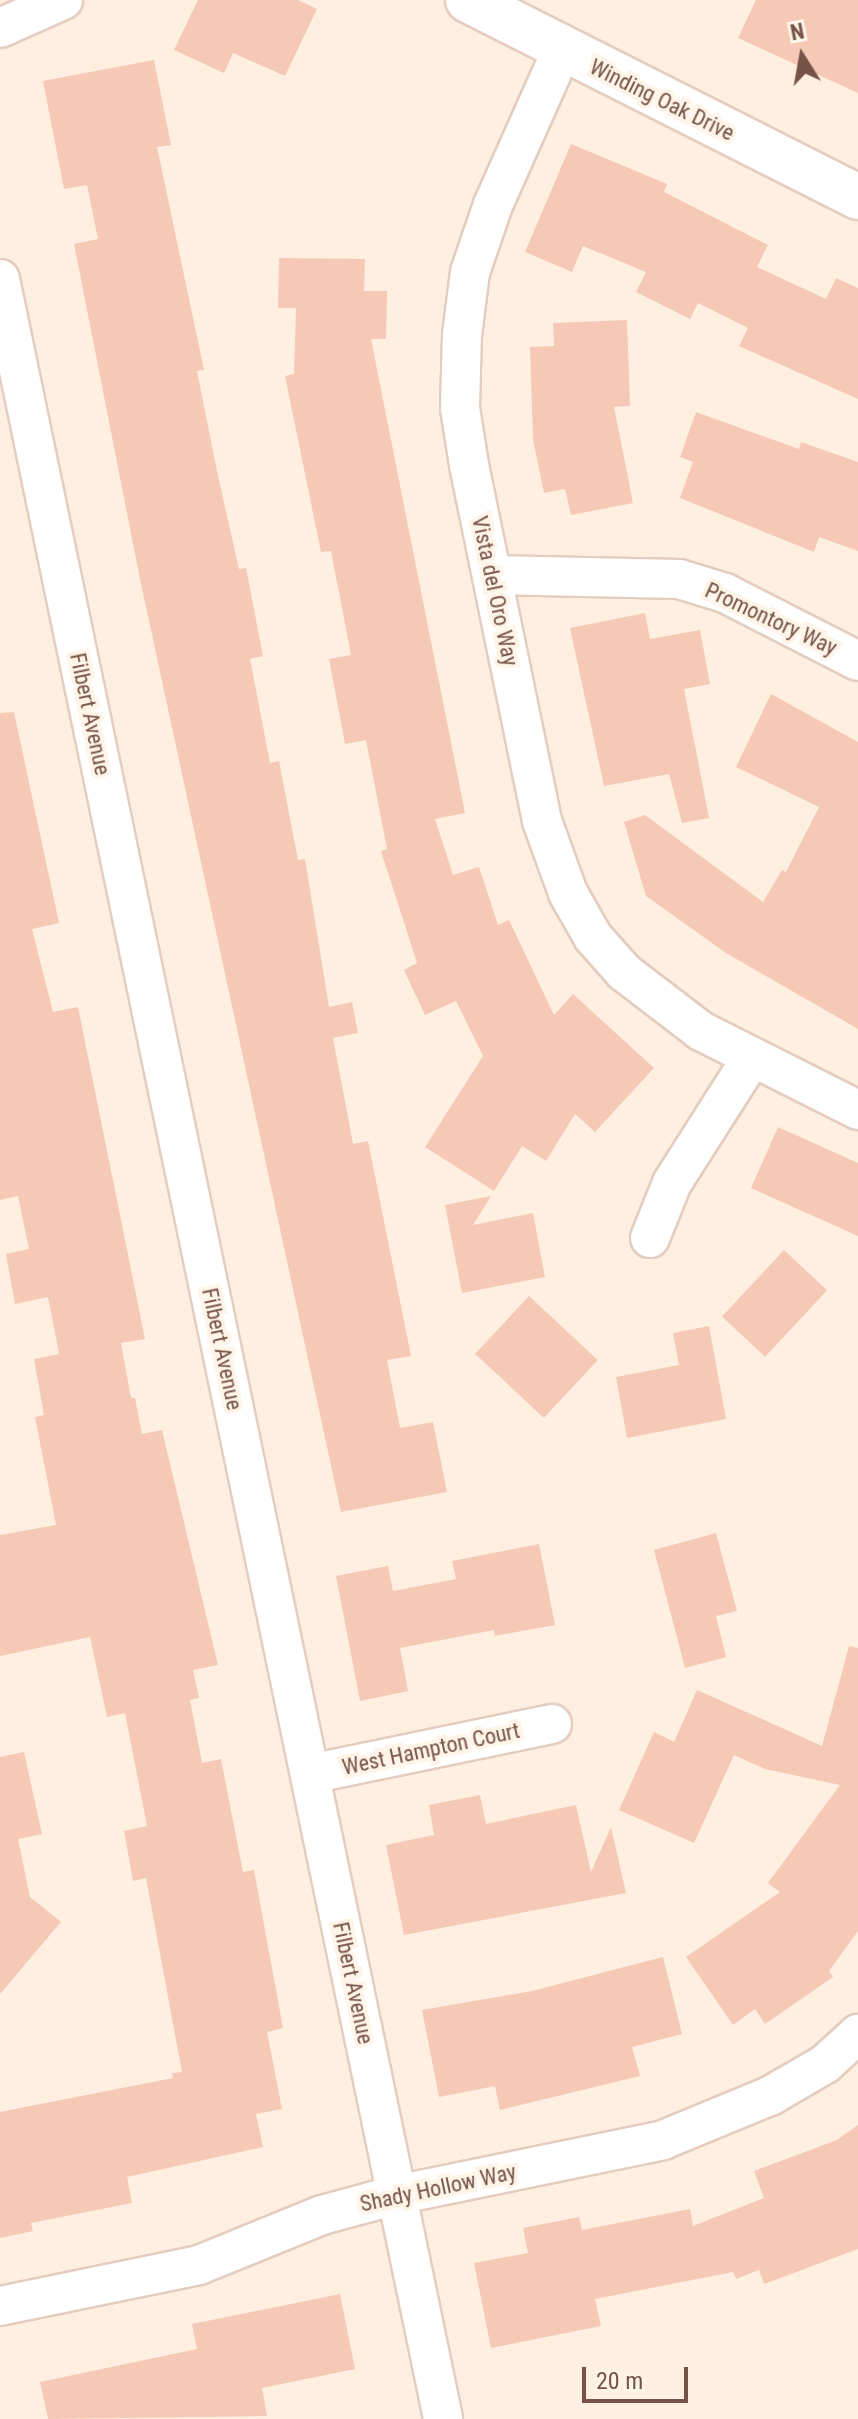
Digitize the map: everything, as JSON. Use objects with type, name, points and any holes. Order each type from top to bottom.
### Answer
[{"type":"street","points":[[0,28],[63,0]]},
{"type":"street","name":"Winding Oak Drive","points":[[468,0],[858,197]]},
{"type":"street","name":"Vista del Oro Way","points":[[562,50],[493,205],[470,272],[460,408],[542,821],[568,893],[593,937],[624,972],[701,1031],[751,1059],[858,1110]]},
{"type":"street","name":"Filbert Avenue","points":[[0,279],[443,2419]]},
{"type":"street","name":"Promontory Way","points":[[492,575],[679,579],[725,593],[858,661]]},
{"type":"street","points":[[650,1238],[672,1183],[751,1059]]},
{"type":"street","name":"West Hampton Court","points":[[310,1774],[552,1724]]},
{"type":"street","name":"Shady Hollow Way","points":[[0,2306],[199,2265],[322,2215],[396,2195],[663,2140],[718,2121],[825,2064],[858,2034]]},
{"type":"building","points":[[198,0],[298,0],[317,9],[285,76],[233,53],[224,73],[174,50]]},
{"type":"building","points":[[756,0],[858,0],[858,93],[738,38]]},
{"type":"building","points":[[154,60],[171,145],[157,147],[204,370],[197,371],[218,476],[239,569],[246,568],[263,656],[250,659],[270,763],[279,761],[298,860],[305,859],[329,1007],[352,1002],[358,1033],[333,1038],[353,1144],[368,1141],[411,1356],[387,1360],[400,1428],[433,1422],[447,1492],[341,1512],[140,579],[74,244],[98,239],[87,185],[64,189],[43,81]]},
{"type":"building","points":[[571,144],[667,184],[664,192],[768,245],[757,267],[826,299],[836,278],[858,288],[858,399],[739,346],[748,328],[698,303],[690,319],[636,292],[646,272],[583,246],[572,272],[525,252]]},
{"type":"building","points":[[279,258],[365,259],[364,291],[387,291],[386,339],[371,339],[465,813],[435,819],[453,875],[479,867],[498,925],[509,920],[554,1015],[573,994],[654,1068],[595,1132],[575,1114],[546,1161],[522,1146],[494,1191],[425,1147],[483,1056],[456,1001],[425,1015],[404,970],[417,963],[381,851],[387,849],[366,740],[345,744],[329,659],[351,655],[331,551],[321,552],[285,376],[294,374],[296,308],[278,308]]},
{"type":"building","points":[[627,320],[630,406],[614,407],[633,503],[571,515],[565,489],[544,493],[533,440],[530,347],[554,346],[553,323]]},
{"type":"building","points":[[696,412],[799,449],[801,442],[858,462],[858,551],[819,537],[814,552],[680,498],[693,462],[680,457]]},
{"type":"building","points":[[645,613],[650,639],[700,630],[710,684],[684,689],[709,818],[682,823],[669,774],[604,786],[570,628]]},
{"type":"building","points":[[771,694],[858,742],[858,1029],[726,953],[646,896],[624,822],[645,815],[763,902],[782,870],[786,872],[819,807],[736,767]]},
{"type":"building","points":[[14,712],[59,923],[32,929],[53,1012],[78,1007],[145,1339],[121,1343],[131,1398],[135,1398],[142,1434],[162,1430],[218,1665],[193,1670],[199,1698],[190,1700],[202,1763],[221,1759],[243,1872],[254,1870],[283,2028],[267,2032],[282,2109],[256,2114],[263,2147],[127,2177],[132,2203],[31,2223],[33,2231],[0,2238],[0,2112],[173,2078],[172,2073],[182,2072],[146,1878],[133,1881],[124,1831],[147,1826],[125,1713],[107,1717],[90,1637],[0,1656],[0,1535],[56,1525],[35,1417],[44,1415],[34,1359],[59,1354],[48,1297],[15,1304],[6,1254],[29,1249],[18,1196],[0,1200],[0,713]]},
{"type":"building","points":[[778,1127],[858,1163],[858,1236],[751,1188]]},
{"type":"building","points":[[491,1196],[473,1225],[533,1213],[545,1277],[462,1293],[445,1205]]},
{"type":"building","points":[[784,1250],[827,1290],[765,1357],[722,1317]]},
{"type":"building","points":[[529,1296],[598,1360],[544,1418],[475,1354]]},
{"type":"building","points":[[709,1326],[726,1419],[627,1438],[616,1377],[679,1365],[673,1333]]},
{"type":"building","points":[[716,1533],[737,1611],[716,1616],[726,1657],[685,1668],[654,1550]]},
{"type":"building","points":[[539,1544],[555,1625],[495,1636],[494,1630],[400,1648],[408,1691],[360,1701],[336,1576],[388,1566],[393,1591],[456,1579],[452,1561]]},
{"type":"building","points":[[849,1646],[858,1648],[858,1931],[829,1971],[833,1977],[765,2024],[755,2009],[733,2025],[686,1957],[780,1892],[768,1883],[840,1785],[765,1769],[734,1755],[694,1843],[619,1810],[654,1732],[674,1742],[697,1690],[822,1746]]},
{"type":"building","points":[[24,1752],[42,1834],[18,1839],[30,1897],[61,1922],[0,1994],[0,1757]]},
{"type":"building","points":[[480,1795],[486,1824],[576,1805],[591,1872],[611,1827],[626,1893],[404,1935],[386,1845],[434,1835],[429,1805]]},
{"type":"building","points":[[663,1957],[682,2034],[632,2047],[640,2076],[500,2110],[495,2086],[439,2097],[422,2010],[532,1991]]},
{"type":"building","points":[[858,2125],[858,2249],[764,2284],[759,2270],[736,2279],[733,2272],[595,2299],[601,2326],[491,2348],[474,2263],[528,2253],[523,2228],[579,2217],[582,2230],[690,2209],[693,2226],[764,2198],[754,2171],[837,2140]]},
{"type":"building","points":[[340,2294],[355,2369],[262,2388],[267,2416],[48,2419],[40,2382],[197,2349],[192,2324]]}]
